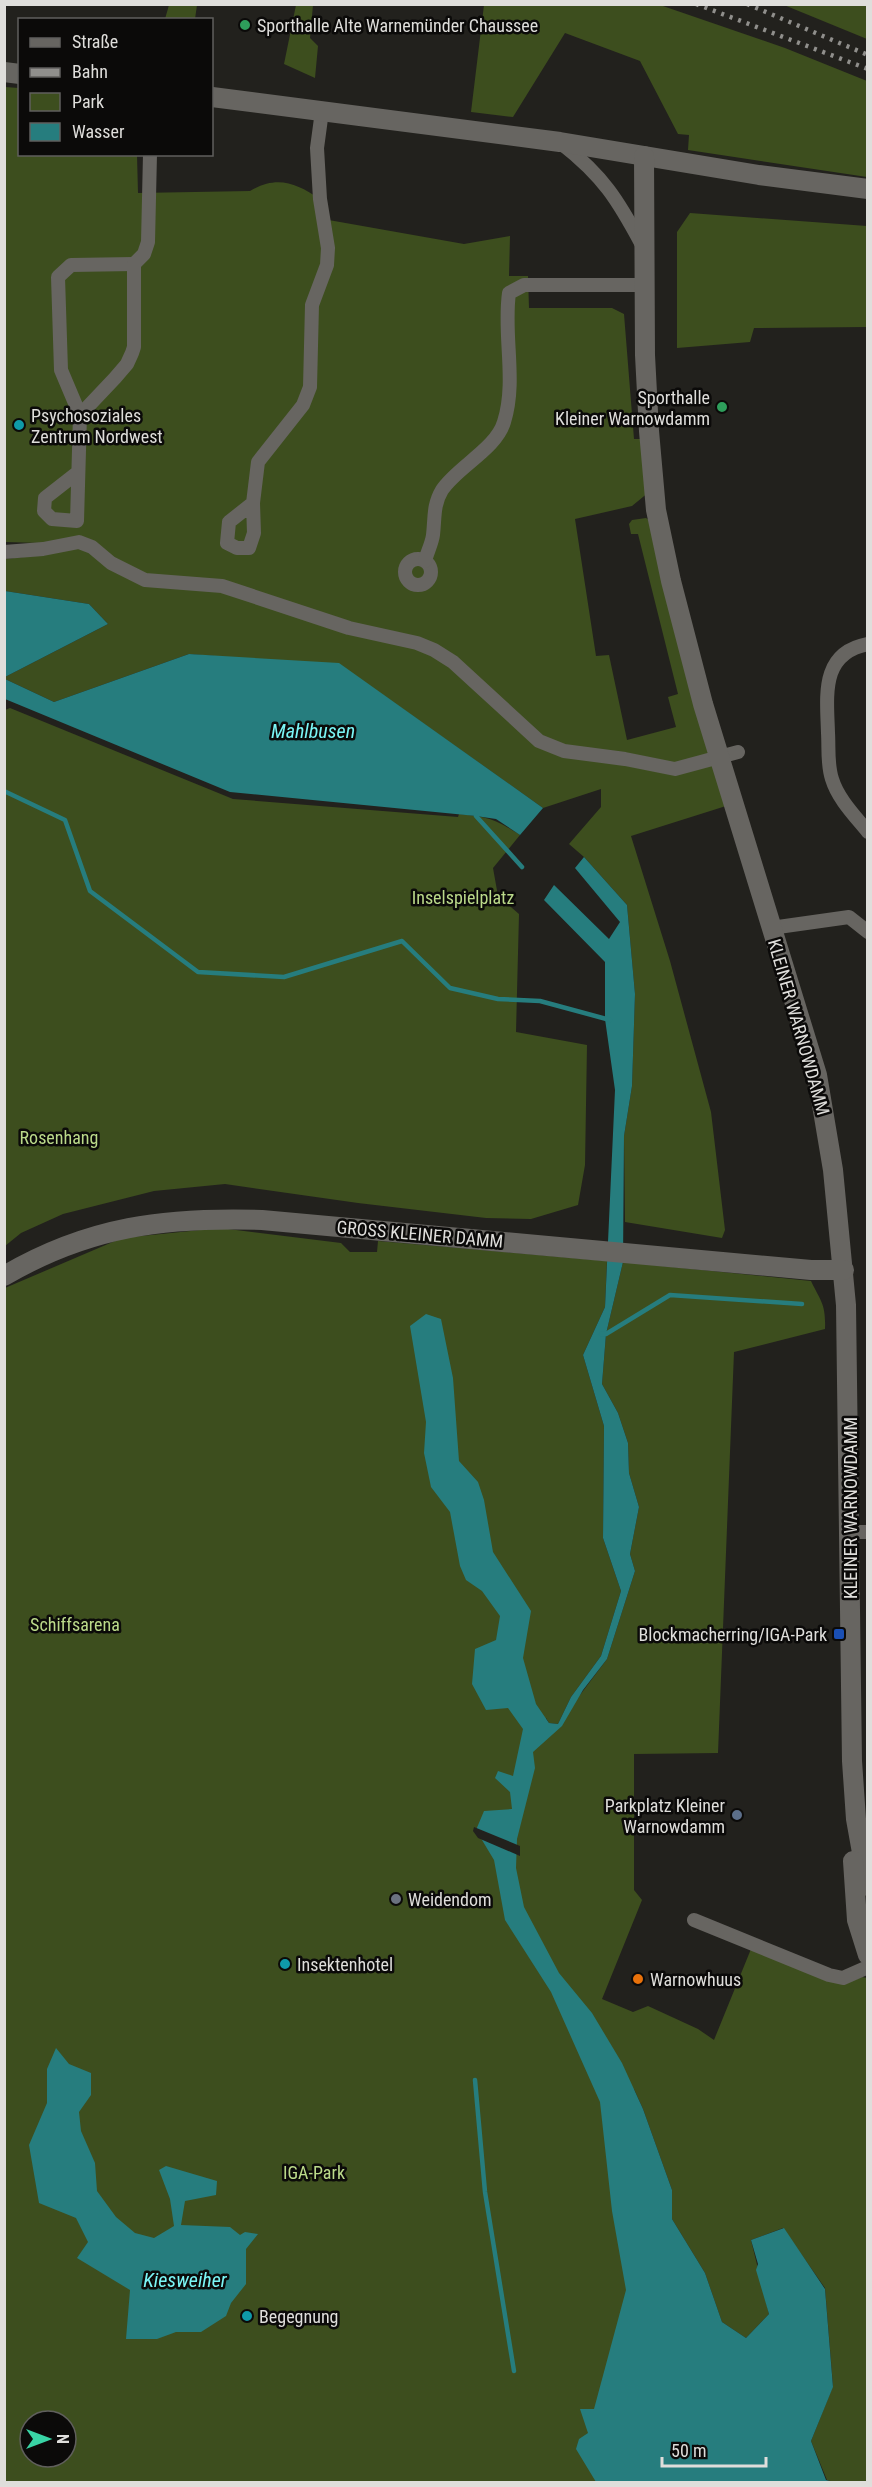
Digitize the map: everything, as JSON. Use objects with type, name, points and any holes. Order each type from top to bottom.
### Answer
[{"type":"street","points":[[213,97],[560,142],[759,175],[867,189]]},
{"type":"street","points":[[253,503],[258,462],[303,405],[310,387],[312,305],[325,275],[327,256],[317,148],[322,111]]},
{"type":"street","points":[[560,142],[590,166],[610,189],[645,250]]},
{"type":"street","points":[[77,473],[80,415],[61,370],[58,277],[71,264],[134,264],[144,254],[148,242],[150,156]]},
{"type":"street","name":"KLEINER WARNOWDAMM","points":[[644,156],[644,285],[648,409],[656,510],[687,646],[729,754],[771,928],[817,1075],[833,1170],[844,1270],[859,1532],[850,1647],[856,1819],[853,1860],[854,1901],[867,1955]]},
{"type":"street","points":[[80,415],[127,364],[132,353],[134,346],[134,264]]},
{"type":"street","points":[[425,561],[433,535],[435,503],[443,488],[496,437],[504,425],[510,386],[507,307],[509,293],[524,285],[644,285]]},
{"type":"street","points":[[4,552],[43,549],[79,542],[92,547],[111,563],[145,580],[222,586],[349,628],[417,643],[453,662],[539,741],[551,748],[675,769],[729,754]]},
{"type":"street","points":[[867,644],[852,649],[839,658],[830,672],[827,693],[829,764],[832,779],[838,794],[867,832]]},
{"type":"street","points":[[771,928],[849,917],[867,932]]},
{"type":"street","name":"GROSS KLEINER DAMM","points":[[4,1276],[42,1256],[103,1233],[182,1219],[262,1220],[811,1270],[844,1270]]},
{"type":"street","name":"KLEINER WARNOWDAMM","points":[[856,1819],[867,1886]]},
{"type":"street","points":[[694,1920],[829,1975],[843,1978],[867,1967]]},
{"type":"green space","points":[[169,5],[197,5],[195,18],[165,18]]},
{"type":"green space","points":[[296,5],[313,5],[310,38],[318,46],[315,78],[284,64]]},
{"type":"green space","points":[[484,5],[660,5],[785,48],[867,81],[867,177],[688,150],[689,135],[678,134],[640,61],[565,33],[513,117],[471,112]]},
{"type":"green space","points":[[784,5],[867,5],[867,39]]},
{"type":"green space","points":[[5,87],[18,88],[18,156],[137,156],[138,193],[250,191],[269,183],[278,182],[294,185],[320,199],[323,219],[464,244],[510,236],[509,276],[528,276],[529,308],[612,308],[624,314],[634,439],[641,439],[649,492],[632,506],[575,519],[596,656],[609,655],[627,740],[676,727],[668,697],[678,694],[638,534],[631,534],[629,524],[632,520],[646,518],[652,522],[726,806],[631,836],[670,961],[711,1112],[725,1230],[722,1238],[625,1222],[624,1136],[632,1086],[635,994],[627,905],[584,857],[569,844],[601,807],[601,789],[543,808],[342,666],[189,654],[54,702],[5,677],[108,624],[89,604],[5,591],[5,559],[43,555],[41,543],[5,542]]},
{"type":"green space","points":[[690,213],[867,226],[867,327],[754,328],[750,342],[677,348],[677,232]]},
{"type":"green space","points":[[10,708],[233,799],[458,817],[459,814],[469,815],[504,825],[520,835],[493,868],[498,896],[519,914],[516,1032],[587,1045],[585,1165],[578,1205],[531,1219],[486,1218],[225,1184],[154,1191],[63,1214],[21,1233],[5,1246],[5,710]]},
{"type":"green space","name":"IGA-Park","points":[[220,1228],[341,1243],[350,1252],[377,1252],[378,1241],[607,1261],[605,1307],[583,1355],[604,1426],[603,1538],[621,1591],[601,1656],[571,1697],[558,1724],[549,1723],[546,1718],[547,1739],[607,1659],[635,1571],[630,1554],[639,1507],[629,1473],[628,1443],[618,1413],[602,1384],[606,1334],[623,1262],[811,1281],[824,1308],[825,1329],[734,1352],[718,1753],[634,1754],[634,1890],[642,1900],[602,1999],[633,2012],[648,2006],[698,2029],[714,2040],[751,1949],[846,1983],[862,1977],[867,1978],[867,2482],[827,2480],[811,2441],[833,2386],[825,2288],[783,2228],[751,2240],[769,2314],[746,2338],[722,2322],[705,2273],[672,2219],[672,2190],[634,2089],[670,2339],[616,2482],[5,2482],[5,1288],[122,1238]]},
{"type":"water","points":[[5,591],[89,604],[108,624],[5,677]]},
{"type":"water","name":"Mahlbusen","points":[[189,654],[339,663],[543,808],[520,835],[496,819],[476,816],[230,792],[5,699],[5,679],[54,702]]},
{"type":"water","points":[[584,857],[627,905],[635,994],[632,1086],[624,1136],[623,1262],[606,1334],[602,1384],[618,1413],[628,1443],[629,1473],[639,1507],[630,1554],[635,1571],[607,1659],[583,1690],[562,1726],[533,1752],[535,1768],[517,1839],[516,1868],[524,1907],[559,1973],[592,2013],[622,2063],[643,2109],[672,2190],[672,2219],[705,2273],[722,2322],[746,2338],[769,2314],[756,2270],[758,2264],[751,2240],[784,2228],[825,2289],[833,2387],[811,2441],[826,2480],[834,2482],[596,2482],[576,2449],[579,2439],[588,2433],[580,2409],[594,2409],[626,2290],[612,2211],[600,2102],[551,1992],[505,1920],[494,1860],[476,1830],[484,1811],[512,1809],[510,1792],[495,1778],[498,1771],[513,1776],[523,1729],[508,1708],[486,1710],[472,1684],[475,1649],[496,1640],[500,1616],[482,1591],[466,1580],[460,1566],[450,1512],[431,1487],[424,1453],[426,1422],[410,1326],[426,1314],[441,1319],[453,1378],[459,1461],[478,1482],[484,1500],[493,1552],[531,1611],[523,1658],[536,1704],[549,1723],[558,1724],[571,1697],[601,1656],[621,1591],[603,1538],[604,1426],[583,1355],[605,1307],[615,1090],[605,1019],[605,962],[544,900],[554,885],[609,939],[620,922],[575,868]]},
{"type":"water","name":"Kiesweiher","points":[[56,2048],[69,2064],[91,2073],[91,2095],[79,2112],[81,2131],[95,2163],[97,2191],[116,2217],[135,2233],[154,2238],[174,2226],[170,2199],[159,2170],[166,2166],[217,2181],[216,2195],[185,2201],[181,2225],[230,2227],[240,2235],[245,2232],[258,2234],[246,2249],[246,2284],[231,2303],[226,2316],[201,2332],[176,2332],[157,2339],[126,2339],[130,2290],[77,2258],[88,2242],[76,2218],[39,2203],[29,2145],[47,2103],[47,2069]]},
{"type":"pier","points":[[474,1827],[520,1846],[520,1856],[478,1838],[473,1831]]},
{"type":"waterway","points":[[4,791],[65,820],[90,891],[198,972],[284,977],[402,941],[450,988],[498,999],[540,1001],[610,1020]]},
{"type":"waterway","points":[[476,816],[522,867]]},
{"type":"waterway","points":[[601,1334],[606,1334],[670,1295],[802,1304]]},
{"type":"waterway","points":[[475,2080],[485,2192],[514,2371]]},
{"type":"railway","points":[[696,4],[868,69]]},
{"type":"railway","points":[[747,4],[868,55]]},
{"type":"place","name":"Sporthalle Alte Warnemünder Chaussee","points":[[245,25]]},
{"type":"place","name":"Sporthalle Kleiner Warnowdamm","points":[[722,407]]},
{"type":"place","name":"Psychosoziales Zentrum Nordwest","points":[[19,425]]},
{"type":"place","name":"Blockmacherring/IGA-Park","points":[[839,1634]]},
{"type":"place","name":"Parkplatz Kleiner Warnowdamm","points":[[737,1815]]},
{"type":"place","name":"Weidendom","points":[[396,1899]]},
{"type":"place","name":"Insektenhotel","points":[[285,1964]]},
{"type":"place","name":"Warnowhuus","points":[[638,1979]]},
{"type":"place","name":"Begegnung","points":[[247,2316]]},
{"type":"park label","name":"Inselspielplatz","points":[[463,897]]},
{"type":"park label","name":"Rosenhang","points":[[59,1137]]},
{"type":"park label","name":"Schiffsarena","points":[[75,1624]]}]
